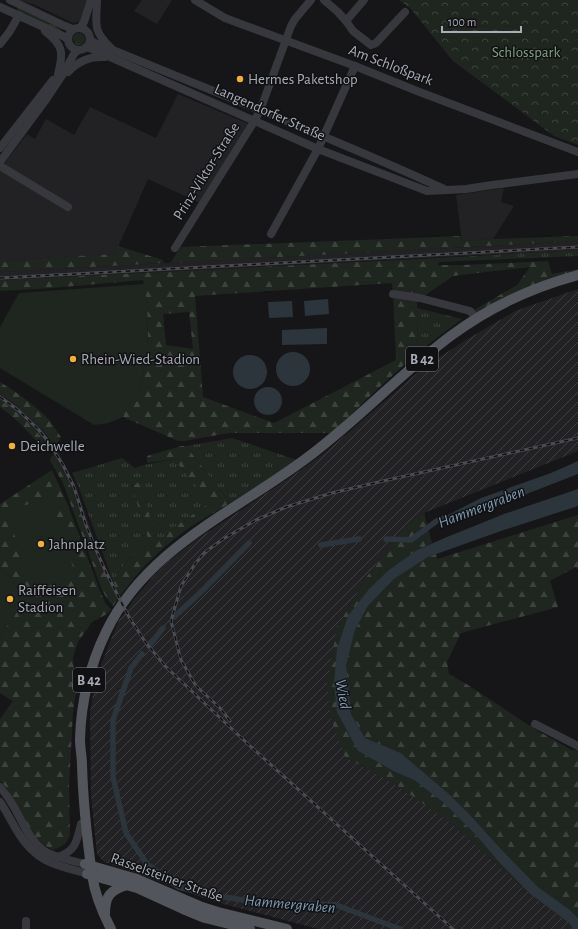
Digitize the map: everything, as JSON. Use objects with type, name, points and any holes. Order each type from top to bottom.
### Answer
[{"type":"main road","name":"B 42","points":[[105,929],[98,916],[92,899],[81,824],[78,761],[84,701],[96,656],[106,632],[117,612],[131,592],[144,576],[166,555],[192,535],[278,479],[313,453],[348,425],[429,353],[453,334],[501,305],[528,292],[578,275]]},
{"type":"main road","name":"B 42","points":[[80,748],[88,869],[105,918],[111,929]]},
{"type":"main road","name":"Rasselsteiner Straße","points":[[88,869],[147,892],[194,914],[250,929]]},
{"type":"main road","name":"Rasselsteiner Straße","points":[[88,869],[137,879],[194,904],[217,921],[287,929]]},
{"type":"main road","points":[[105,918],[107,898],[116,889],[127,885]]},
{"type":"street","name":"Langendorfer Straße","points":[[10,0],[65,26],[82,32],[112,54],[318,149],[427,191],[466,189],[578,174]]},
{"type":"street","name":"Langendorfer Straße","points":[[95,0],[97,31],[112,54]]},
{"type":"street","points":[[0,148],[58,74],[70,50],[76,46],[88,44],[82,32],[95,0]]},
{"type":"street","name":"Am Schloßpark","points":[[196,0],[225,18],[355,66],[416,91],[578,152]]},
{"type":"street","name":"Prinz-Viktor-Straße","points":[[175,248],[255,120],[291,26],[311,0]]},
{"type":"street","points":[[324,0],[338,12],[353,31],[371,45],[374,44],[405,12]]},
{"type":"street","points":[[346,21],[364,0]]},
{"type":"street","name":"Langendorfer Straße","points":[[0,7],[61,35],[76,46],[112,54],[260,110],[324,136],[445,190]]},
{"type":"street","points":[[0,44],[19,16]]},
{"type":"street","name":"Langendorfer Straße","points":[[35,23],[53,38],[59,46],[61,58],[58,74]]},
{"type":"street","points":[[76,46],[68,35],[82,32]]},
{"type":"street","points":[[0,162],[52,91],[73,56],[76,46]]},
{"type":"street","points":[[52,91],[70,70],[82,60],[112,54]]},
{"type":"street","points":[[270,234],[318,149],[355,66]]},
{"type":"street","points":[[0,166],[68,207]]},
{"type":"street","points":[[393,294],[420,298],[470,311],[476,319]]},
{"type":"street","points":[[535,724],[578,746]]},
{"type":"street","points":[[0,787],[11,802],[26,830],[35,842],[47,852],[88,869]]},
{"type":"street","points":[[0,802],[23,840],[34,853],[50,863],[88,869]]},
{"type":"street","points":[[58,857],[67,853],[73,848],[77,840],[81,824]]},
{"type":"shaded area","points":[[18,0],[88,0],[82,19],[79,22],[73,23],[33,4]]},
{"type":"shaded area","points":[[142,0],[172,0],[157,24],[134,11]]},
{"type":"shaded area","points":[[178,94],[249,124],[200,203],[148,179],[115,254],[0,262],[0,169],[27,134],[35,139],[46,119],[74,135],[90,107],[156,138]]},
{"type":"shaded area","points":[[504,188],[501,202],[514,206],[493,239],[462,241],[456,195]]},
{"type":"shaded area","points":[[578,241],[578,250],[0,280],[0,272]]},
{"type":"shaded area","points":[[578,289],[578,451],[424,513],[406,525],[368,575],[337,627],[345,757],[392,782],[451,823],[529,893],[569,923],[573,929],[318,929],[212,901],[104,862],[97,854],[91,797],[90,713],[95,681],[109,644],[119,620],[134,599],[170,560],[196,540],[323,454],[424,367],[515,311]]},
{"type":"shaded area","points":[[0,394],[27,413],[52,443],[48,446],[39,434],[23,418],[0,400]]},
{"type":"shaded area","points":[[58,452],[75,484],[98,551],[118,593],[115,594],[95,553],[74,495],[63,471],[53,455]]},
{"type":"green space","name":"Schlosspark","points":[[399,0],[578,0],[578,145],[554,136],[453,61],[410,8]]},
{"type":"green space","points":[[18,6],[62,27],[59,32],[16,12]]},
{"type":"green space","points":[[77,33],[81,33],[85,39],[81,45],[77,45],[73,41],[73,37]]},
{"type":"green space","points":[[461,236],[462,241],[578,236],[578,241],[170,263],[181,247]]},
{"type":"green space","points":[[118,246],[163,260],[164,263],[0,272],[0,262],[115,254]]},
{"type":"green space","points":[[578,250],[578,256],[438,262],[439,258]]},
{"type":"green space","points":[[439,258],[438,265],[548,261],[552,274],[578,269],[578,272],[479,313],[474,310],[517,285],[530,267],[453,276],[417,301],[418,352],[332,433],[229,433],[184,441],[178,441],[123,417],[126,408],[140,390],[148,350],[147,304],[143,280],[0,291],[0,280]],"holes":[[[392,283],[396,360],[274,423],[203,397],[195,296]],[[189,312],[193,349],[166,345],[163,314]]]},
{"type":"green space","name":"Rhein-Wied-Stadion","points":[[144,284],[147,304],[148,350],[140,390],[126,408],[123,417],[109,423],[94,425],[0,368],[0,327],[19,293]]},
{"type":"green space","points":[[417,308],[462,319],[418,352]]},
{"type":"green space","points":[[0,382],[33,405],[50,421],[61,437],[55,447],[44,431],[30,417],[0,394]]},
{"type":"green space","points":[[0,400],[15,410],[34,429],[50,450],[48,452],[45,452],[24,428],[0,407]]},
{"type":"green space","points":[[232,438],[297,460],[230,503],[186,446]]},
{"type":"green space","points":[[181,446],[186,446],[230,503],[200,521],[165,546],[149,561],[121,595],[118,593],[113,581],[125,563],[146,545],[148,538],[132,487],[140,481],[157,543],[176,526],[210,503],[174,459],[147,463],[147,456]]},
{"type":"green space","points":[[53,455],[71,487],[95,553],[118,599],[113,606],[102,590],[63,483],[50,461]]},
{"type":"green space","points":[[122,458],[135,468],[174,459],[211,503],[176,526],[157,544],[140,482],[132,486],[148,538],[146,545],[125,563],[113,581],[79,488],[72,473]]},
{"type":"green space","points":[[52,470],[67,503],[100,591],[106,604],[111,609],[107,614],[92,622],[78,642],[73,657],[77,686],[73,712],[69,787],[70,836],[65,844],[53,850],[44,845],[34,836],[5,786],[0,781],[0,719],[13,701],[0,693],[0,636],[20,603],[17,587],[7,574],[0,568],[0,504]]},
{"type":"green space","name":"Jahnplatz","points":[[51,497],[76,577],[32,591],[7,511]]},
{"type":"green space","points":[[424,513],[432,543],[417,550],[390,569],[337,649],[358,751],[393,771],[414,780],[444,803],[475,834],[498,861],[529,893],[451,823],[392,782],[345,757],[331,719],[327,683],[337,627],[368,575],[406,525]]},
{"type":"green space","points":[[578,515],[578,570],[576,567],[550,581],[558,607],[461,633],[447,662],[449,674],[536,730],[572,750],[578,750],[578,918],[570,910],[538,887],[449,794],[401,753],[365,738],[351,714],[345,665],[355,630],[368,606],[394,579],[428,557],[436,554],[437,559]]},
{"type":"green space","name":"Raiffeisen Stadion","points":[[0,568],[17,587],[20,603],[15,615],[0,636]]},
{"type":"water","points":[[328,299],[329,314],[305,316],[304,301]]},
{"type":"water","points":[[292,301],[293,317],[269,318],[268,302]]},
{"type":"water","points":[[327,328],[327,344],[282,345],[282,330]]},
{"type":"water","points":[[293,352],[305,357],[310,369],[305,381],[293,386],[281,381],[276,369],[281,357]]},
{"type":"water","points":[[250,355],[262,360],[267,372],[262,384],[250,389],[238,384],[233,372],[238,360]]},
{"type":"water","points":[[268,387],[278,391],[282,401],[278,411],[268,415],[258,411],[254,401],[258,391]]},
{"type":"water","points":[[578,461],[578,474],[498,505],[438,520],[481,498],[551,473]]},
{"type":"water","name":"Wied","points":[[578,489],[578,506],[428,557],[394,579],[368,606],[355,630],[346,665],[351,714],[365,738],[401,753],[449,794],[538,887],[570,910],[578,918],[578,929],[573,929],[569,923],[529,893],[498,861],[475,834],[444,803],[414,780],[393,771],[358,751],[337,712],[334,683],[337,649],[348,616],[369,589],[390,569],[417,550],[447,537],[504,514]]},
{"type":"waterway","name":"Hammergraben","points":[[386,539],[411,540],[438,520],[444,518]]},
{"type":"waterway","name":"Hammergraben","points":[[321,545],[359,539]]},
{"type":"waterway","name":"Hammergraben","points":[[174,617],[249,543]]},
{"type":"waterway","name":"Hammergraben","points":[[149,646],[163,628]]},
{"type":"waterway","name":"Hammergraben","points":[[142,654],[131,668],[113,720],[113,777],[126,833],[147,864],[178,887],[218,897]]},
{"type":"waterway","name":"Hammergraben","points":[[224,897],[249,901],[336,905],[400,929]]},
{"type":"railway","points":[[0,278],[578,247]]},
{"type":"railway","points":[[0,397],[18,410],[38,429],[63,465],[74,487],[86,525],[97,552],[117,594],[129,617],[146,643],[166,667],[249,745],[453,929]]},
{"type":"railway","points":[[230,721],[220,708],[196,686],[181,660],[171,621],[181,586],[204,553],[223,539],[256,520],[286,507],[332,493],[578,438]]},
{"type":"place","name":"Hermes Paketshop","points":[[240,79]]},
{"type":"place","name":"Rhein-Wied-Stadion","points":[[73,359]]},
{"type":"place","name":"Deichwelle","points":[[12,446]]},
{"type":"place","name":"Jahnplatz","points":[[41,544]]},
{"type":"place","name":"Raiffeisen Stadion","points":[[10,599]]}]
